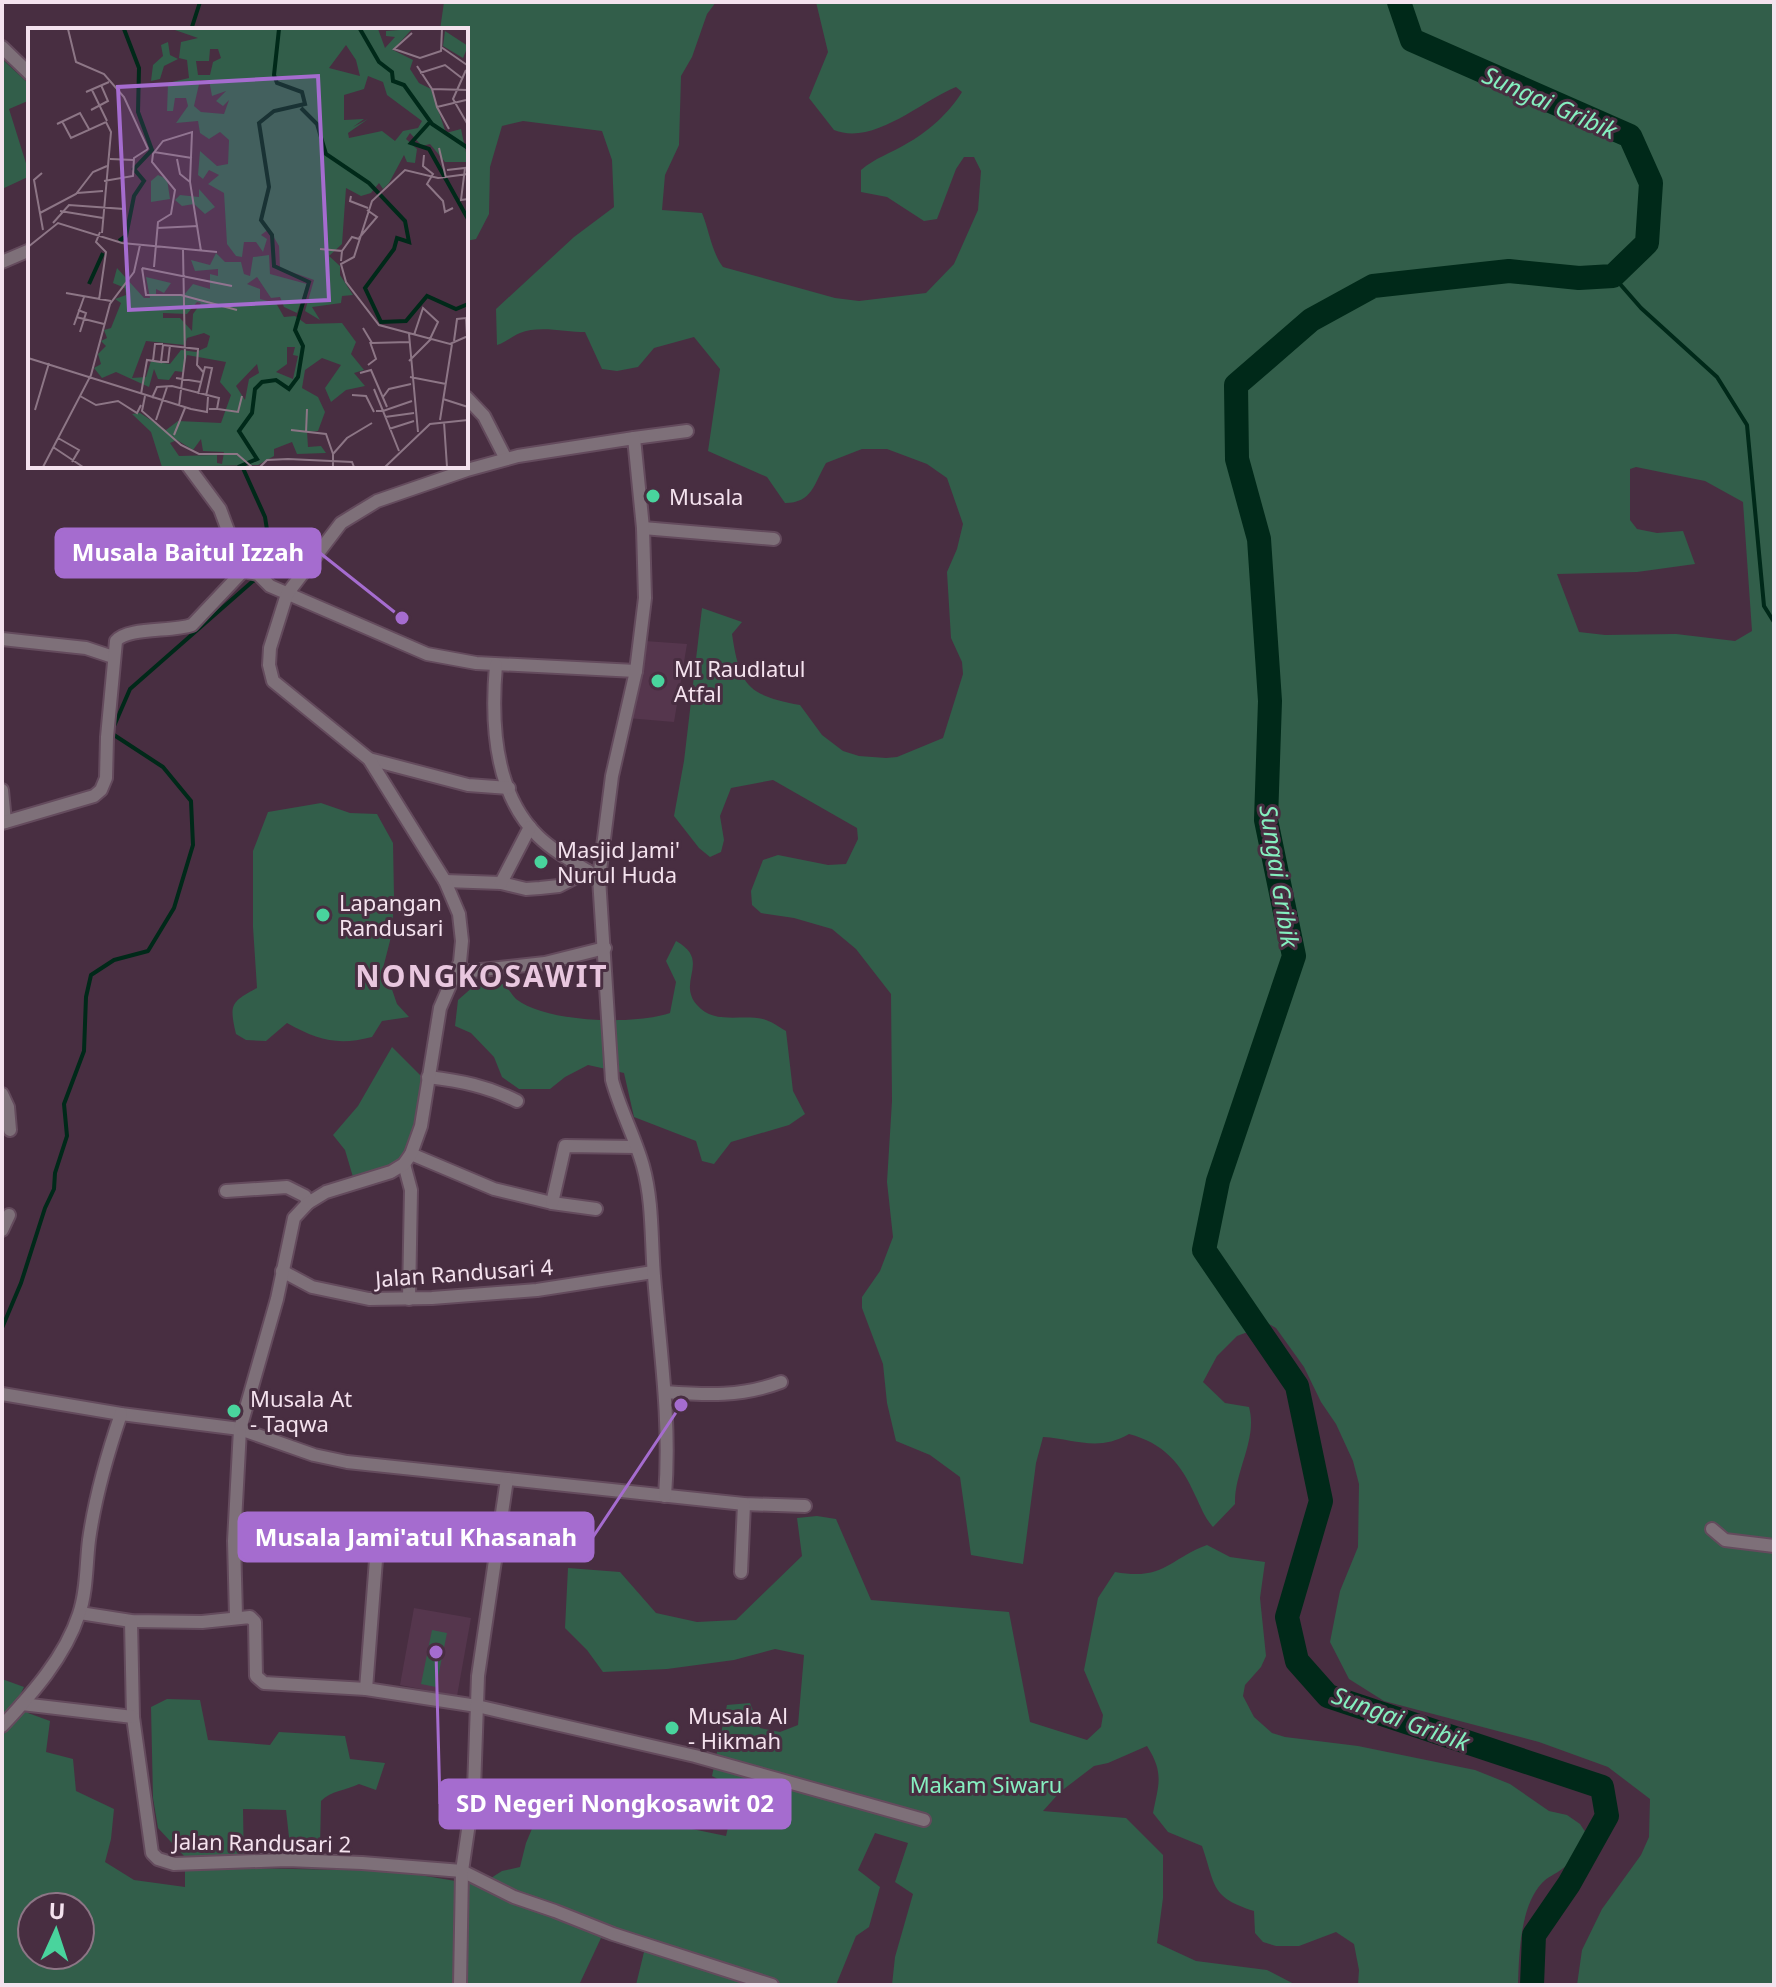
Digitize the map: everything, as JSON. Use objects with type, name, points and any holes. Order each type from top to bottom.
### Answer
[{"type":"street","points":[[2,47],[28,72]]},
{"type":"street","points":[[2,262],[28,251]]},
{"type":"street","points":[[468,399],[484,416],[506,459]]},
{"type":"street","points":[[409,1299],[411,1190],[408,1159],[421,1126],[440,1008],[462,953],[461,929],[454,899],[445,881],[369,759],[273,681],[269,665],[270,648],[287,594],[341,523],[377,501],[506,459],[687,431]]},
{"type":"street","points":[[634,438],[643,528],[645,598],[636,671],[594,875],[605,948],[612,1080],[649,1195],[668,1445],[665,1496]]},
{"type":"street","points":[[189,468],[220,509],[243,571],[287,594],[427,654],[496,665],[636,671]]},
{"type":"street","points":[[643,528],[774,539]]},
{"type":"street","points":[[2,790],[4,822],[94,796],[101,790],[106,778],[116,641],[123,634],[181,629],[192,625],[243,571]]},
{"type":"street","points":[[2,639],[86,648],[113,657]]},
{"type":"street","points":[[496,665],[494,722],[498,752],[509,788],[530,827],[539,837],[594,875]]},
{"type":"street","points":[[369,759],[468,785],[509,788]]},
{"type":"street","points":[[501,883],[530,827]]},
{"type":"street","points":[[445,881],[501,883],[526,889],[559,886],[594,875]]},
{"type":"street","points":[[454,973],[545,963],[605,948]]},
{"type":"street","points":[[428,1077],[472,1083],[517,1101]]},
{"type":"street","points":[[2,1094],[8,1107],[10,1130]]},
{"type":"street","points":[[552,1203],[565,1146],[636,1147]]},
{"type":"street","points":[[236,1616],[234,1541],[240,1429],[261,1360],[294,1218],[308,1203],[326,1192],[391,1172],[408,1159]]},
{"type":"street","points":[[408,1159],[494,1189],[552,1203],[596,1209]]},
{"type":"street","points":[[226,1191],[287,1187],[305,1196],[308,1203]]},
{"type":"street","points":[[2,1230],[9,1215]]},
{"type":"street","name":"Jalan Randusari 4","points":[[282,1271],[312,1287],[369,1299],[537,1290],[653,1272]]},
{"type":"street","points":[[665,1392],[733,1394],[763,1389],[781,1382]]},
{"type":"street","points":[[2,1394],[121,1414],[240,1429],[335,1460],[744,1504],[805,1506]]},
{"type":"street","points":[[2,1726],[62,1651],[80,1613],[97,1495],[121,1414]]},
{"type":"street","points":[[460,1985],[462,1871],[474,1789],[478,1676],[507,1479]]},
{"type":"street","points":[[741,1572],[744,1504]]},
{"type":"street","points":[[1712,1529],[1725,1540],[1774,1546]]},
{"type":"street","points":[[366,1689],[378,1534]]},
{"type":"street","points":[[80,1613],[131,1621],[202,1622],[236,1616],[250,1617],[255,1622],[256,1676],[260,1682],[366,1689],[477,1706],[695,1756],[924,1820]]},
{"type":"street","name":"Jalan Randusari 2","points":[[131,1621],[133,1717],[152,1853],[158,1859],[174,1864],[287,1860],[347,1862],[462,1871]]},
{"type":"street","points":[[22,1704],[133,1717]]},
{"type":"street","points":[[462,1871],[514,1897],[613,1934],[772,1985]]},
{"type":"shaded area","name":"MI Raudlatul Atfal","points":[[645,641],[687,644],[674,722],[627,718]]},
{"type":"shaded area","points":[[414,1608],[471,1618],[457,1696],[400,1685]]},
{"type":"green space","points":[[444,2],[716,2],[707,14],[692,57],[681,76],[679,145],[665,175],[662,210],[702,213],[713,248],[723,267],[835,298],[859,301],[926,293],[954,264],[978,210],[981,171],[974,157],[964,157],[956,169],[937,219],[924,221],[887,197],[861,192],[861,170],[930,128],[962,92],[956,87],[897,120],[865,132],[834,130],[809,98],[828,52],[816,2],[1774,2],[1774,1985],[1577,1985],[1582,1950],[1602,1909],[1641,1855],[1649,1837],[1650,1799],[1608,1767],[1539,1742],[1384,1701],[1349,1679],[1330,1642],[1340,1591],[1358,1547],[1359,1484],[1353,1461],[1336,1424],[1304,1367],[1276,1328],[1269,1324],[1237,1336],[1217,1356],[1203,1382],[1225,1403],[1249,1407],[1251,1419],[1235,1504],[1213,1527],[1177,1464],[1152,1443],[1129,1434],[1097,1443],[1043,1437],[1036,1463],[1023,1564],[971,1555],[960,1477],[930,1455],[896,1441],[887,1403],[883,1364],[862,1308],[862,1297],[880,1271],[893,1237],[887,1182],[892,1101],[891,994],[856,949],[832,929],[761,913],[752,905],[751,891],[763,860],[778,855],[828,865],[846,864],[858,839],[857,828],[773,780],[731,788],[720,816],[724,840],[721,852],[710,857],[674,816],[684,761],[702,608],[742,622],[732,634],[739,666],[750,686],[769,697],[800,705],[822,735],[843,751],[859,756],[897,757],[943,738],[963,674],[962,662],[951,638],[947,572],[963,524],[947,478],[927,464],[887,449],[862,449],[826,463],[807,496],[785,503],[767,477],[708,451],[720,369],[694,337],[654,348],[638,367],[617,371],[602,369],[585,332],[535,329],[497,345],[496,309],[574,237],[614,207],[612,160],[602,131],[523,121],[502,126],[490,167],[489,214],[476,239],[468,241],[468,28],[440,28]],"holes":[[[1636,467],[1705,481],[1743,502],[1752,631],[1735,641],[1676,634],[1605,635],[1579,632],[1557,574],[1637,572],[1695,564],[1683,531],[1657,533],[1637,529],[1630,520],[1630,469]]]},
{"type":"green space","points":[[2,59],[28,83],[28,101],[9,109],[28,177],[2,189]]},
{"type":"green space","name":"Lapangan Randusari","points":[[321,803],[350,813],[377,814],[393,843],[392,933],[381,976],[388,978],[397,1004],[409,1017],[382,1021],[372,1037],[360,1040],[328,1040],[287,1023],[266,1041],[246,1040],[236,1034],[233,1010],[237,1001],[257,988],[253,851],[268,812]]},
{"type":"green space","points":[[676,941],[692,956],[690,988],[697,1005],[704,1011],[720,1017],[763,1019],[786,1031],[793,1091],[805,1114],[789,1125],[731,1142],[714,1164],[702,1161],[696,1141],[634,1117],[624,1073],[588,1065],[550,1089],[519,1089],[502,1077],[494,1057],[471,1033],[455,1026],[458,1000],[474,986],[504,984],[516,999],[530,1007],[569,1017],[614,1020],[670,1013],[676,982],[666,961]]},
{"type":"green space","points":[[392,1047],[423,1078],[412,1137],[397,1164],[353,1177],[345,1150],[333,1135],[358,1106]]},
{"type":"green space","name":"Makam Siwaru","points":[[817,1516],[836,1519],[871,1600],[1009,1612],[1030,1722],[1087,1740],[1101,1727],[1103,1715],[1084,1670],[1098,1598],[1115,1572],[1145,1574],[1156,1571],[1207,1545],[1230,1557],[1265,1562],[1260,1598],[1266,1656],[1261,1667],[1245,1685],[1243,1696],[1254,1717],[1272,1733],[1358,1746],[1475,1770],[1510,1784],[1549,1811],[1567,1815],[1580,1824],[1586,1833],[1574,1858],[1542,1883],[1529,1904],[1522,1931],[1518,1985],[1358,1985],[1359,1970],[1354,1944],[1336,1932],[1299,1946],[1276,1946],[1263,1942],[1255,1933],[1254,1911],[1229,1901],[1217,1888],[1202,1846],[1168,1832],[1153,1813],[1159,1778],[1147,1746],[1094,1766],[1060,1792],[1043,1811],[1126,1818],[1163,1855],[1163,1898],[1157,1943],[1196,1961],[1267,1970],[1296,1985],[892,1985],[895,1957],[913,1894],[895,1882],[908,1843],[875,1833],[858,1870],[880,1887],[869,1927],[856,1936],[836,1985],[636,1985],[644,1952],[601,1938],[579,1985],[2,1985],[2,1679],[24,1687],[20,1695],[28,1713],[50,1721],[46,1752],[73,1759],[76,1791],[114,1809],[105,1862],[134,1880],[185,1887],[185,1857],[158,1828],[153,1798],[151,1707],[167,1699],[200,1700],[208,1740],[270,1745],[279,1732],[345,1736],[350,1759],[385,1763],[376,1790],[359,1784],[321,1801],[320,1846],[290,1846],[286,1810],[243,1809],[244,1868],[395,1871],[480,1885],[502,1871],[520,1867],[526,1843],[544,1800],[576,1785],[656,1800],[663,1823],[726,1836],[737,1789],[712,1776],[727,1705],[750,1703],[760,1728],[780,1732],[798,1725],[804,1655],[775,1649],[734,1660],[667,1669],[603,1672],[565,1628],[568,1568],[620,1572],[656,1613],[697,1622],[736,1620],[802,1556],[797,1518]]},
{"type":"green space","points":[[432,1630],[447,1633],[436,1687],[421,1684]]},
{"type":"waterway","points":[[192,28],[200,2]]},
{"type":"waterway","name":"Sungai Gribik","points":[[1399,2],[1412,40],[1630,136],[1651,183],[1647,243],[1613,276],[1579,278],[1509,271],[1373,286],[1311,320],[1236,385],[1237,459],[1259,539],[1270,701],[1266,820],[1294,956],[1218,1181],[1204,1250],[1297,1386],[1321,1501],[1287,1617],[1297,1661],[1328,1696],[1602,1787],[1607,1816],[1569,1884],[1534,1935],[1532,1985]]},
{"type":"waterway","points":[[1613,276],[1641,308],[1717,377],[1747,425],[1764,606],[1774,622]]},
{"type":"waterway","points":[[2,1328],[54,1189],[55,1173],[67,1136],[64,1104],[84,1051],[86,997],[91,975],[114,960],[148,951],[174,908],[193,845],[191,801],[163,767],[111,733],[130,689],[253,581],[274,574],[265,517],[243,468]]},
{"type":"place","name":"Musala","points":[[653,496]]},
{"type":"place","name":"Musala Baitul Izzah","points":[[402,618]]},
{"type":"place","name":"MI Raudlatul Atfal","points":[[658,681]]},
{"type":"place","name":"Masjid Jami' Nurul Huda","points":[[541,862]]},
{"type":"place","name":"Lapangan Randusari","points":[[323,915]]},
{"type":"place","name":"Musala Jami'atul Khasanah","points":[[681,1405]]},
{"type":"place","name":"Musala At - Taqwa","points":[[234,1411]]},
{"type":"place","name":"SD Negeri Nongkosawit 02","points":[[436,1652]]},
{"type":"place","name":"Musala Al - Hikmah","points":[[672,1728]]},
{"type":"district","name":"NONGKOSAWIT","points":[[482,975]]}]
